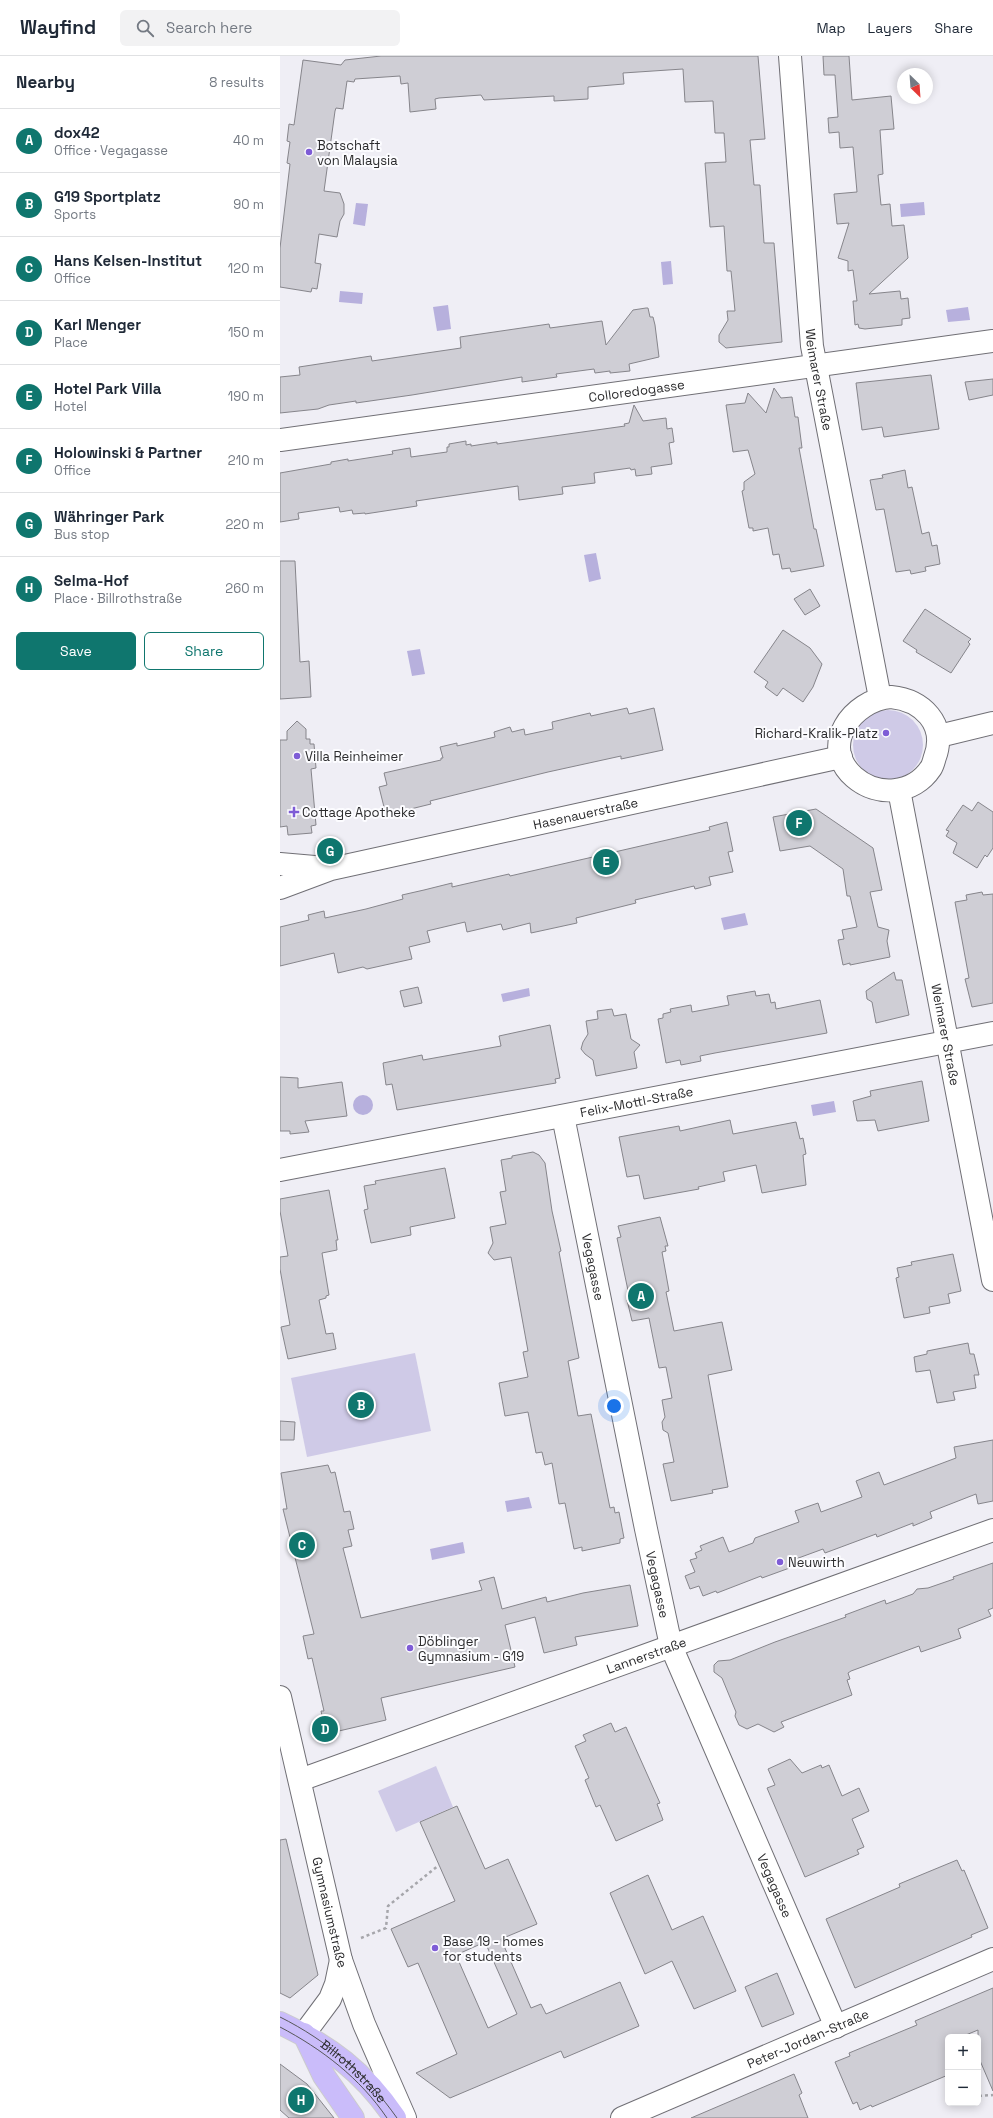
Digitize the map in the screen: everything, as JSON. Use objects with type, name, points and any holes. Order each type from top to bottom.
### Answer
[{"type":"main road","name":"Billrothstraße","points":[[280,2023],[304,2034],[330,2049],[358,2073],[379,2096],[394,2118]]},
{"type":"main road","name":"Billrothstraße","points":[[304,2034],[324,2076],[353,2118]]},
{"type":"street","name":"Weimarer Straße","points":[[790,56],[812,346],[867,643],[880,698]]},
{"type":"street","name":"Colloredogasse","points":[[280,440],[993,342]]},
{"type":"street","points":[[880,698],[903,699],[916,705],[928,713],[939,736],[938,750],[931,768],[918,781],[899,790],[878,790],[862,783],[849,772],[840,757],[840,740],[846,724],[859,710],[880,698]]},
{"type":"street","points":[[939,736],[993,723]]},
{"type":"street","name":"Hasenauerstraße","points":[[280,888],[331,869],[840,757]]},
{"type":"street","name":"Weimarer Straße","points":[[899,790],[946,1042],[993,1280]]},
{"type":"street","name":"Hasenauerstraße","points":[[280,864],[331,869]]},
{"type":"street","name":"Felix-Mottl-Straße","points":[[280,1170],[993,1033]]},
{"type":"street","name":"Vegagasse","points":[[563,1116],[671,1646],[836,2027]]},
{"type":"street","name":"Lannerstraße","points":[[300,1780],[993,1530]]},
{"type":"street","name":"Gymnasiumstraße","points":[[280,1697],[341,1960],[364,2024],[405,2118]]},
{"type":"street","name":"Peter-Jordan-Straße","points":[[622,2118],[993,1958]]},
{"type":"street","name":"Billrothstraße","points":[[304,2034],[330,1999],[336,1984],[341,1960]]},
{"type":"path","points":[[361,1938],[386,1928],[388,1906],[440,1865]]},
{"type":"path","points":[[981,2096],[993,2095]]},
{"type":"shaded area","points":[[924,202],[925,215],[901,217],[900,204]]},
{"type":"shaded area","points":[[356,203],[368,204],[365,226],[353,224]]},
{"type":"shaded area","points":[[671,261],[673,284],[663,285],[661,262]]},
{"type":"shaded area","points":[[340,291],[363,293],[362,304],[339,302]]},
{"type":"shaded area","points":[[448,305],[451,329],[437,331],[433,307]]},
{"type":"shaded area","points":[[968,307],[970,320],[948,322],[946,310]]},
{"type":"shaded area","points":[[596,553],[601,579],[589,582],[584,555]]},
{"type":"shaded area","points":[[420,649],[425,674],[412,676],[407,651]]},
{"type":"shaded area","points":[[888,710],[901,713],[913,720],[920,732],[923,745],[920,758],[913,770],[901,777],[888,780],[875,777],[863,770],[856,758],[853,745],[856,732],[863,720],[875,713]]},
{"type":"shaded area","points":[[745,913],[748,925],[724,930],[721,918]]},
{"type":"shaded area","points":[[529,988],[530,996],[503,1002],[501,994]]},
{"type":"shaded area","points":[[363,1095],[370,1098],[373,1105],[370,1112],[363,1115],[356,1112],[353,1105],[356,1098]]},
{"type":"shaded area","points":[[834,1101],[836,1112],[813,1116],[811,1105]]},
{"type":"shaded area","points":[[415,1353],[431,1431],[307,1457],[291,1378]]},
{"type":"shaded area","points":[[529,1497],[532,1508],[507,1512],[505,1501]]},
{"type":"shaded area","points":[[463,1542],[465,1553],[432,1560],[430,1549]]},
{"type":"shaded area","points":[[436,1766],[453,1807],[396,1832],[378,1791]]},
{"type":"building","points":[[381,56],[758,56],[765,139],[750,140],[754,185],[760,185],[764,243],[774,243],[782,342],[726,348],[719,342],[719,335],[728,320],[727,311],[735,311],[731,271],[727,271],[724,226],[710,227],[705,163],[726,162],[724,133],[715,133],[713,101],[685,102],[683,69],[623,73],[624,84],[588,87],[588,99],[554,101],[554,96],[484,100],[481,95],[439,98],[435,99],[436,109],[410,112],[408,83],[401,84],[400,76],[355,79],[354,82],[347,81],[343,109],[336,108],[335,111],[324,191],[340,193],[344,204],[344,214],[340,221],[337,237],[319,234],[315,263],[321,264],[317,289],[312,288],[311,292],[280,287],[280,248],[290,164],[287,163],[290,142],[287,141],[289,124],[294,125],[303,60],[341,65],[345,60]]},
{"type":"building","points":[[823,56],[849,56],[852,100],[891,96],[894,129],[880,130],[883,174],[878,175],[881,205],[890,204],[892,226],[904,225],[908,258],[869,294],[900,291],[901,299],[908,298],[910,318],[902,319],[902,325],[865,329],[859,328],[858,324],[855,325],[853,301],[857,301],[853,270],[848,271],[848,261],[838,258],[849,223],[837,224],[834,194],[857,192],[853,147],[840,148],[839,132],[829,133],[828,118],[838,117],[835,75],[824,75]]},
{"type":"building","points":[[648,308],[650,317],[653,317],[655,325],[659,357],[629,364],[630,371],[595,373],[594,369],[556,374],[557,377],[522,382],[522,377],[412,395],[356,403],[356,401],[329,405],[318,409],[280,413],[280,377],[300,375],[299,367],[371,356],[372,361],[461,348],[460,337],[549,324],[550,328],[602,321],[606,345],[633,310]]},
{"type":"building","points":[[931,375],[939,429],[884,437],[882,427],[862,430],[856,383]]},
{"type":"building","points":[[993,379],[993,395],[969,400],[965,382]]},
{"type":"building","points":[[774,388],[781,398],[792,397],[795,417],[798,417],[802,448],[799,448],[814,529],[816,529],[824,566],[791,572],[790,568],[782,569],[779,554],[773,555],[768,528],[753,531],[753,528],[749,528],[742,491],[744,490],[744,482],[755,474],[748,450],[733,452],[726,405],[745,403],[748,393],[766,413]]},
{"type":"building","points":[[634,405],[643,421],[666,418],[667,429],[672,428],[674,442],[669,443],[672,464],[651,467],[652,474],[636,476],[635,469],[631,470],[630,468],[594,473],[595,483],[562,487],[563,494],[519,500],[518,486],[416,501],[417,506],[365,514],[353,514],[352,510],[340,512],[339,507],[298,513],[299,519],[280,522],[280,473],[331,464],[331,462],[348,459],[348,461],[393,454],[392,451],[410,448],[411,457],[447,452],[447,447],[449,447],[449,444],[466,441],[466,445],[471,444],[471,446],[497,442],[497,444],[625,426],[624,424],[629,423]]},
{"type":"building","points":[[905,470],[908,488],[912,487],[922,534],[929,532],[932,546],[937,545],[940,564],[925,567],[926,571],[911,574],[910,570],[896,572],[884,509],[876,510],[870,480],[883,478],[882,475]]},
{"type":"building","points":[[280,561],[295,561],[300,662],[309,661],[311,697],[280,699]]},
{"type":"building","points":[[810,589],[820,606],[805,615],[794,599]]},
{"type":"building","points":[[925,609],[971,639],[968,642],[970,644],[951,673],[916,652],[917,650],[903,641]]},
{"type":"building","points":[[783,630],[810,648],[822,664],[813,687],[803,702],[783,688],[777,696],[765,687],[768,682],[754,672]]},
{"type":"building","points":[[627,708],[629,714],[654,708],[663,750],[621,759],[621,756],[548,772],[430,801],[431,804],[386,815],[379,787],[387,785],[384,773],[441,760],[441,758],[443,758],[440,747],[457,743],[457,746],[495,737],[494,732],[510,727],[512,732],[524,729],[525,735],[553,729],[552,722],[590,713],[591,716]]},
{"type":"building","points":[[297,721],[306,729],[306,739],[310,739],[310,744],[314,744],[316,768],[311,769],[316,825],[311,826],[312,833],[288,835],[287,826],[280,827],[280,740],[287,740],[287,731]]},
{"type":"building","points":[[978,802],[993,812],[993,848],[987,857],[985,855],[977,868],[953,853],[957,843],[946,836],[949,831],[946,830],[963,805],[972,811]]},
{"type":"building","points":[[816,809],[873,848],[882,890],[870,892],[878,927],[889,930],[887,941],[890,957],[843,965],[838,940],[844,939],[842,930],[857,927],[850,896],[847,896],[843,869],[810,846],[780,851],[773,817]]},
{"type":"building","points":[[727,822],[733,851],[728,852],[733,872],[709,877],[711,885],[695,889],[694,886],[635,900],[636,903],[576,918],[577,923],[531,933],[530,923],[503,930],[501,924],[467,932],[465,922],[427,931],[430,942],[409,947],[412,959],[367,969],[363,967],[338,973],[334,953],[280,966],[280,927],[309,920],[308,915],[324,911],[325,918],[366,909],[403,899],[402,895],[452,883],[452,887],[509,874],[510,876],[710,830],[709,827]]},
{"type":"building","points":[[982,892],[983,895],[993,894],[993,1003],[972,1007],[965,979],[969,978],[955,902],[967,900],[966,895]]},
{"type":"building","points":[[894,972],[896,980],[902,980],[909,1015],[876,1023],[872,1002],[867,999],[866,991]]},
{"type":"building","points":[[418,987],[422,1003],[404,1007],[400,991]]},
{"type":"building","points":[[755,991],[756,996],[769,994],[771,1003],[775,1002],[776,1009],[820,1000],[827,1033],[700,1056],[701,1061],[681,1065],[680,1060],[666,1063],[658,1019],[663,1018],[663,1014],[671,1012],[670,1009],[691,1005],[692,1012],[729,1005],[727,996]]},
{"type":"building","points":[[612,1009],[614,1016],[626,1014],[631,1039],[640,1045],[634,1052],[637,1068],[596,1076],[593,1060],[581,1049],[588,1034],[586,1021],[598,1019],[597,1011]]},
{"type":"building","points":[[550,1025],[560,1078],[555,1079],[556,1083],[397,1110],[392,1084],[386,1085],[383,1063],[422,1055],[423,1060],[501,1046],[499,1036]]},
{"type":"building","points":[[280,1077],[298,1078],[298,1088],[342,1082],[347,1116],[305,1121],[309,1132],[290,1134],[290,1131],[280,1131]]},
{"type":"building","points":[[922,1081],[929,1121],[878,1131],[875,1120],[857,1121],[853,1101],[871,1096],[870,1091]]},
{"type":"building","points":[[730,1120],[733,1134],[796,1122],[800,1139],[803,1138],[806,1154],[803,1155],[806,1185],[762,1193],[756,1165],[723,1172],[725,1181],[698,1187],[699,1189],[644,1199],[639,1175],[627,1177],[619,1137],[679,1126],[680,1131]]},
{"type":"building","points":[[533,1152],[539,1155],[545,1163],[552,1211],[561,1251],[559,1252],[579,1358],[568,1361],[578,1416],[591,1414],[610,1508],[614,1507],[615,1513],[619,1512],[624,1538],[620,1539],[620,1543],[582,1551],[582,1547],[574,1549],[565,1503],[559,1504],[552,1463],[545,1465],[542,1452],[536,1453],[528,1412],[505,1416],[499,1383],[528,1377],[523,1352],[528,1351],[511,1257],[494,1260],[488,1253],[493,1243],[490,1227],[506,1224],[500,1192],[506,1191],[501,1160],[512,1158],[512,1156]]},
{"type":"building","points":[[445,1168],[455,1218],[410,1227],[411,1235],[371,1243],[364,1210],[368,1209],[364,1186],[376,1184],[375,1181]]},
{"type":"building","points":[[329,1190],[338,1240],[336,1240],[337,1250],[322,1253],[329,1295],[326,1296],[326,1298],[319,1300],[326,1334],[333,1333],[336,1349],[288,1359],[281,1327],[290,1325],[280,1269],[280,1257],[288,1256],[280,1211],[280,1199]]},
{"type":"building","points":[[660,1217],[668,1246],[665,1246],[666,1251],[662,1252],[669,1291],[666,1292],[674,1331],[722,1322],[732,1370],[708,1375],[728,1487],[712,1490],[713,1493],[671,1501],[663,1464],[674,1462],[668,1433],[663,1430],[662,1422],[665,1417],[662,1400],[672,1398],[666,1367],[659,1368],[649,1318],[632,1321],[627,1300],[630,1300],[617,1238],[621,1237],[618,1226]]},
{"type":"building","points":[[953,1254],[961,1291],[948,1294],[950,1303],[929,1307],[930,1313],[904,1318],[896,1278],[899,1277],[897,1268],[912,1265],[911,1262]]},
{"type":"building","points":[[968,1343],[970,1354],[974,1354],[979,1375],[974,1375],[976,1388],[953,1392],[955,1400],[937,1403],[930,1370],[916,1372],[914,1357],[927,1354],[927,1351]]},
{"type":"building","points":[[280,1421],[295,1422],[294,1440],[280,1440]]},
{"type":"building","points":[[993,1440],[993,1501],[978,1504],[976,1494],[930,1512],[932,1518],[913,1526],[913,1523],[877,1537],[876,1534],[825,1553],[823,1549],[793,1560],[795,1566],[762,1578],[761,1576],[717,1593],[716,1591],[703,1596],[699,1586],[690,1589],[685,1576],[695,1572],[690,1560],[697,1558],[695,1553],[702,1550],[700,1546],[723,1537],[729,1552],[753,1543],[755,1538],[799,1522],[795,1511],[818,1503],[821,1512],[862,1497],[856,1481],[879,1472],[884,1485],[956,1458],[954,1447]]},
{"type":"building","points":[[328,1465],[331,1473],[335,1472],[344,1512],[350,1511],[354,1529],[348,1530],[352,1546],[343,1548],[361,1618],[482,1590],[479,1581],[494,1577],[502,1609],[546,1597],[547,1602],[583,1593],[630,1585],[638,1626],[575,1637],[577,1645],[544,1653],[535,1617],[505,1625],[515,1667],[381,1698],[386,1720],[326,1734],[321,1711],[324,1711],[312,1658],[308,1659],[303,1636],[314,1634],[283,1509],[287,1509],[281,1473]]},
{"type":"building","points":[[993,1563],[993,1608],[988,1610],[991,1616],[958,1629],[961,1638],[921,1652],[919,1646],[851,1671],[848,1673],[850,1679],[847,1680],[852,1695],[781,1722],[784,1727],[774,1732],[758,1724],[747,1729],[739,1725],[735,1716],[736,1712],[722,1678],[714,1672],[714,1665],[718,1661],[730,1660],[775,1642],[846,1617],[845,1615],[885,1600],[886,1604],[913,1594],[917,1589],[928,1588],[954,1579],[953,1577]]},
{"type":"building","points":[[611,1723],[615,1732],[626,1727],[660,1803],[657,1804],[663,1820],[616,1841],[600,1805],[596,1807],[585,1780],[589,1778],[575,1746],[586,1741],[583,1735]]},
{"type":"building","points":[[790,1759],[802,1773],[821,1765],[822,1768],[829,1765],[842,1796],[859,1788],[869,1811],[852,1819],[864,1847],[857,1850],[859,1854],[805,1877],[767,1788],[775,1785],[768,1769]]},
{"type":"building","name":"Base 19 - homes for students","points":[[457,1806],[485,1869],[508,1859],[537,1924],[501,1939],[531,2008],[541,2004],[546,2014],[620,1982],[639,2026],[564,2058],[561,2051],[450,2098],[416,2073],[457,2054],[418,1963],[408,1967],[391,1929],[455,1901],[420,1822]],"holes":[[[485,1942],[517,2014],[488,2028],[456,1955]]]},
{"type":"building","points":[[286,1839],[318,1975],[290,1998],[280,1993],[280,1840]]},
{"type":"building","points":[[957,1860],[962,1871],[964,1870],[988,1928],[971,1935],[972,1937],[855,1988],[826,1919],[900,1887],[899,1884]]},
{"type":"building","points":[[648,1875],[672,1930],[703,1916],[736,1991],[694,2009],[672,1961],[645,1974],[610,1893]]},
{"type":"building","points":[[777,1973],[794,2014],[762,2027],[745,1987]]},
{"type":"building","points":[[993,1988],[993,2091],[981,2063],[981,2034],[978,2034],[978,2030],[968,2034],[945,2034],[945,2076],[872,2107],[871,2105],[860,2110],[857,2102],[853,2104],[835,2062],[850,2056],[849,2053],[917,2025],[915,2021]]},
{"type":"building","points":[[280,2064],[307,2084],[334,2118],[289,2118],[280,2110]]},
{"type":"building","points":[[794,2074],[802,2093],[799,2095],[808,2118],[691,2118]]},
{"type":"tram line","points":[[280,2017],[298,2026],[345,2060],[372,2087],[397,2118]]},
{"type":"tram line","points":[[280,2027],[311,2045],[352,2077],[365,2090],[387,2118]]},
{"type":"place","name":"Botschaft von Malaysia","points":[[309,152]]},
{"type":"place","name":"Richard-Kralik-Platz","points":[[886,733]]},
{"type":"place","name":"Villa Reinheimer","points":[[297,756]]},
{"type":"place","name":"Cottage Apotheke","points":[[294,812]]},
{"type":"place","name":"Holowinski & Partner","points":[[799,823]]},
{"type":"place","name":"Währinger Park","points":[[330,851]]},
{"type":"place","name":"Hotel Park Villa","points":[[606,862]]},
{"type":"place","name":"dox42","points":[[641,1296]]},
{"type":"place","name":"G19 Sportplatz","points":[[361,1405]]},
{"type":"place","name":"Hans Kelsen-Institut","points":[[302,1545]]},
{"type":"place","name":"Neuwirth","points":[[780,1562]]},
{"type":"place","name":"Döblinger Gymnasium - G19","points":[[410,1648]]},
{"type":"place","name":"Karl Menger","points":[[325,1729]]},
{"type":"place","name":"Base 19 - homes for students","points":[[435,1948]]},
{"type":"place","name":"Selma-Hof","points":[[301,2100]]}]
